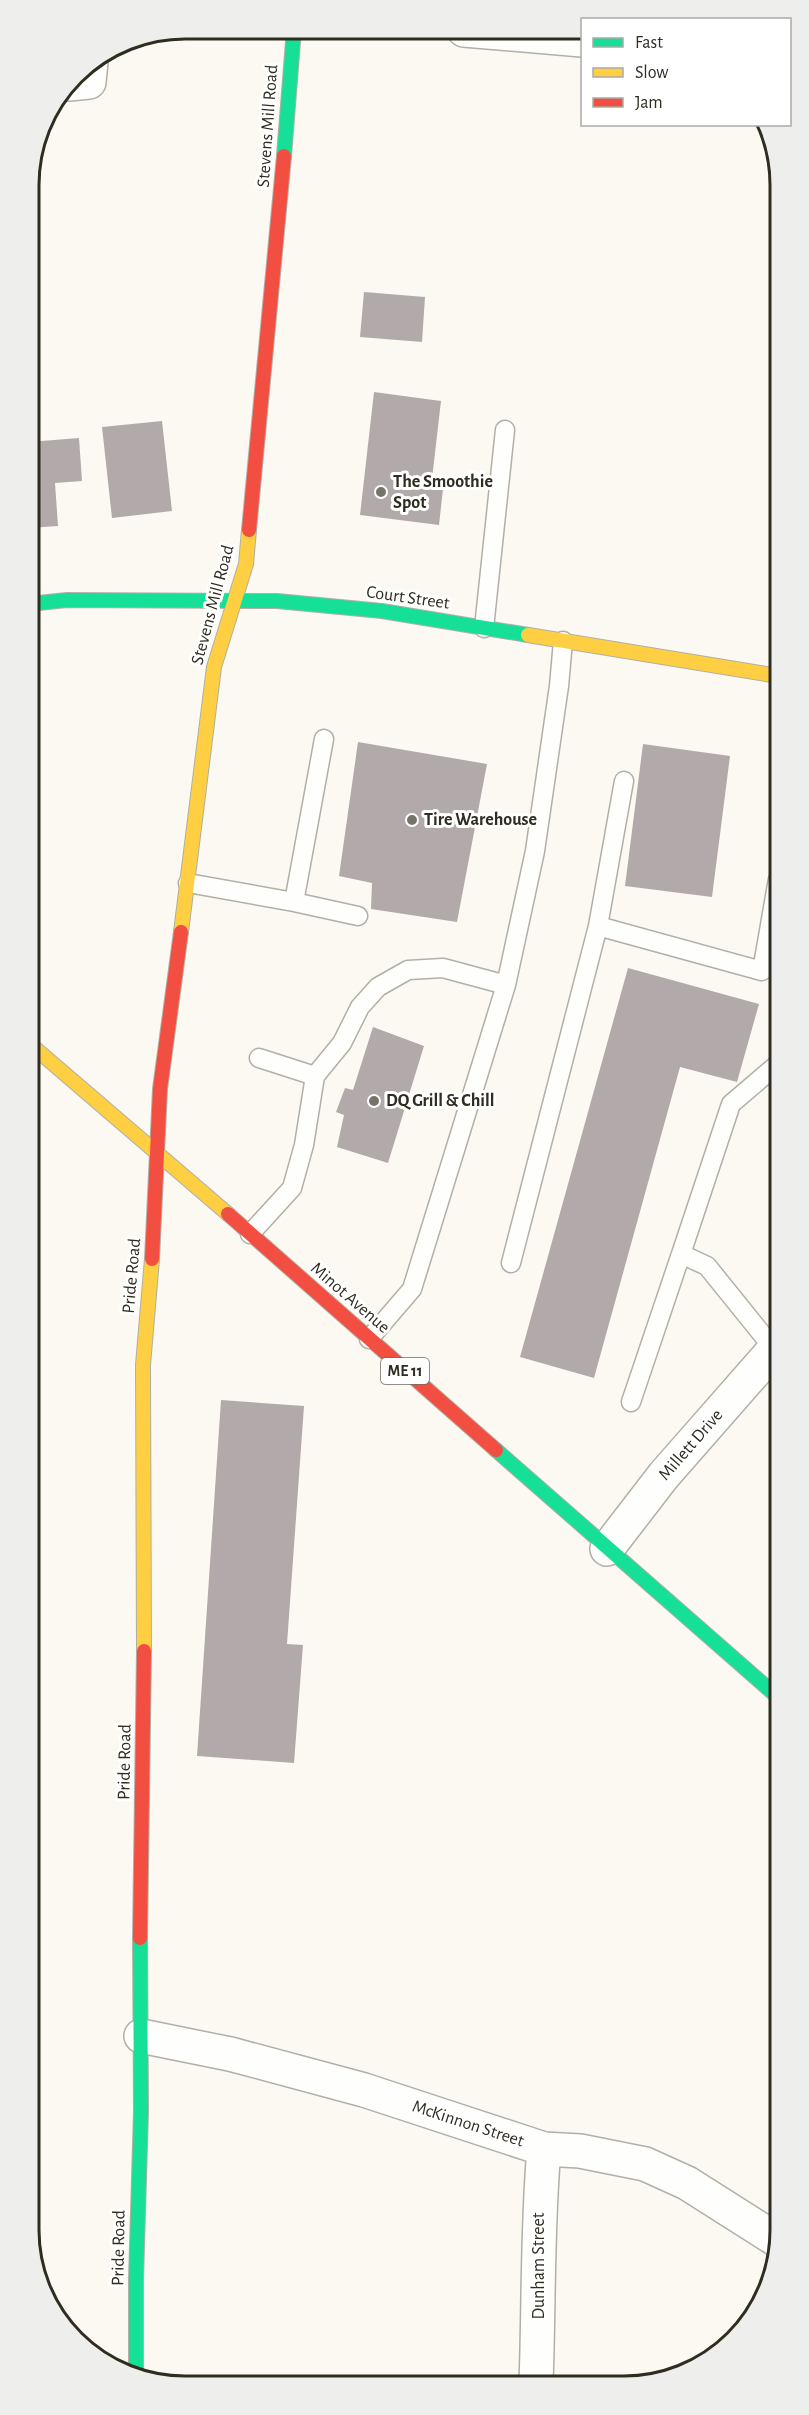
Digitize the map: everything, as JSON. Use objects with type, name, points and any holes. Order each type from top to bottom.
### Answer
[{"type":"street","name":"Stevens Mill Road","points":[[157,1152],[160,1089],[166,1057],[214,667],[246,564],[275,271],[293,39]]},
{"type":"street","name":"Court Street","points":[[39,603],[68,600],[277,601],[382,611],[770,675]]},
{"type":"street","name":"Minot Avenue","points":[[39,1052],[157,1152],[770,1690]]},
{"type":"street","name":"Pride Road","points":[[136,2367],[145,1596],[143,1365],[154,1238],[157,1152]]},
{"type":"street","name":"Millett Drive","points":[[608,1549],[664,1475],[770,1355]]},
{"type":"street","name":"McKinnon Street","points":[[141,2036],[230,2054],[364,2090],[544,2149],[580,2151],[645,2164],[687,2183],[770,2236]]},
{"type":"street","name":"Dunham Street","points":[[536,2376],[540,2298],[539,2208],[544,2149]]},
{"type":"lane","points":[[484,628],[505,430]]},
{"type":"lane","points":[[369,1339],[412,1289],[506,985],[535,851],[559,686],[563,640]]},
{"type":"lane","points":[[294,902],[324,739]]},
{"type":"lane","points":[[511,1263],[598,926],[624,781]]},
{"type":"lane","points":[[188,883],[358,916]]},
{"type":"lane","points":[[598,926],[770,973]]},
{"type":"lane","points":[[250,1234],[292,1188],[304,1145],[315,1076],[342,1043],[360,1007],[378,987],[408,970],[443,968],[506,985]]},
{"type":"lane","points":[[259,1058],[315,1076]]},
{"type":"lane","points":[[632,1402],[731,1104],[770,1071]]},
{"type":"lane","points":[[681,1254],[707,1266],[770,1339]]},
{"type":"building","points":[[364,292],[425,297],[422,342],[360,337]]},
{"type":"building","points":[[374,392],[441,401],[432,479],[444,480],[439,525],[360,515]]},
{"type":"building","points":[[162,421],[172,511],[112,518],[102,427]]},
{"type":"building","points":[[79,438],[82,481],[55,483],[58,526],[39,527],[39,441]]},
{"type":"building","name":"Tire Warehouse","points":[[358,742],[487,764],[457,922],[371,909],[372,883],[339,876]]},
{"type":"building","points":[[643,744],[730,756],[712,897],[625,886]]},
{"type":"building","points":[[628,968],[759,1004],[737,1082],[680,1067],[594,1378],[520,1357]]},
{"type":"building","name":"DQ Grill & Chill","points":[[373,1027],[424,1046],[388,1163],[337,1147],[344,1115],[336,1112],[345,1088],[353,1090]]},
{"type":"building","points":[[221,1400],[304,1406],[287,1644],[303,1645],[294,1763],[197,1756]]},
{"type":"traffic: fast","points":[[284,156],[293,39]]},
{"type":"traffic: fast","points":[[39,603],[67,600],[277,601],[382,611],[528,635]]},
{"type":"traffic: fast","points":[[496,1450],[770,1690]]},
{"type":"traffic: fast","points":[[136,2367],[141,2111],[140,1938]]},
{"type":"traffic: slow","points":[[181,932],[214,667],[246,564],[249,530]]},
{"type":"traffic: slow","points":[[528,635],[770,675]]},
{"type":"traffic: slow","points":[[39,1052],[228,1214]]},
{"type":"traffic: slow","points":[[144,1651],[143,1365],[152,1259]]},
{"type":"traffic: jam","points":[[249,530],[284,156]]},
{"type":"traffic: jam","points":[[152,1259],[160,1089],[181,932]]},
{"type":"traffic: jam","points":[[228,1214],[496,1450]]},
{"type":"traffic: jam","points":[[140,1938],[144,1651]]},
{"type":"place","name":"The Smoothie Spot","points":[[381,492]]},
{"type":"place","name":"Tire Warehouse","points":[[412,820]]},
{"type":"place","name":"DQ Grill & Chill","points":[[374,1101]]}]
